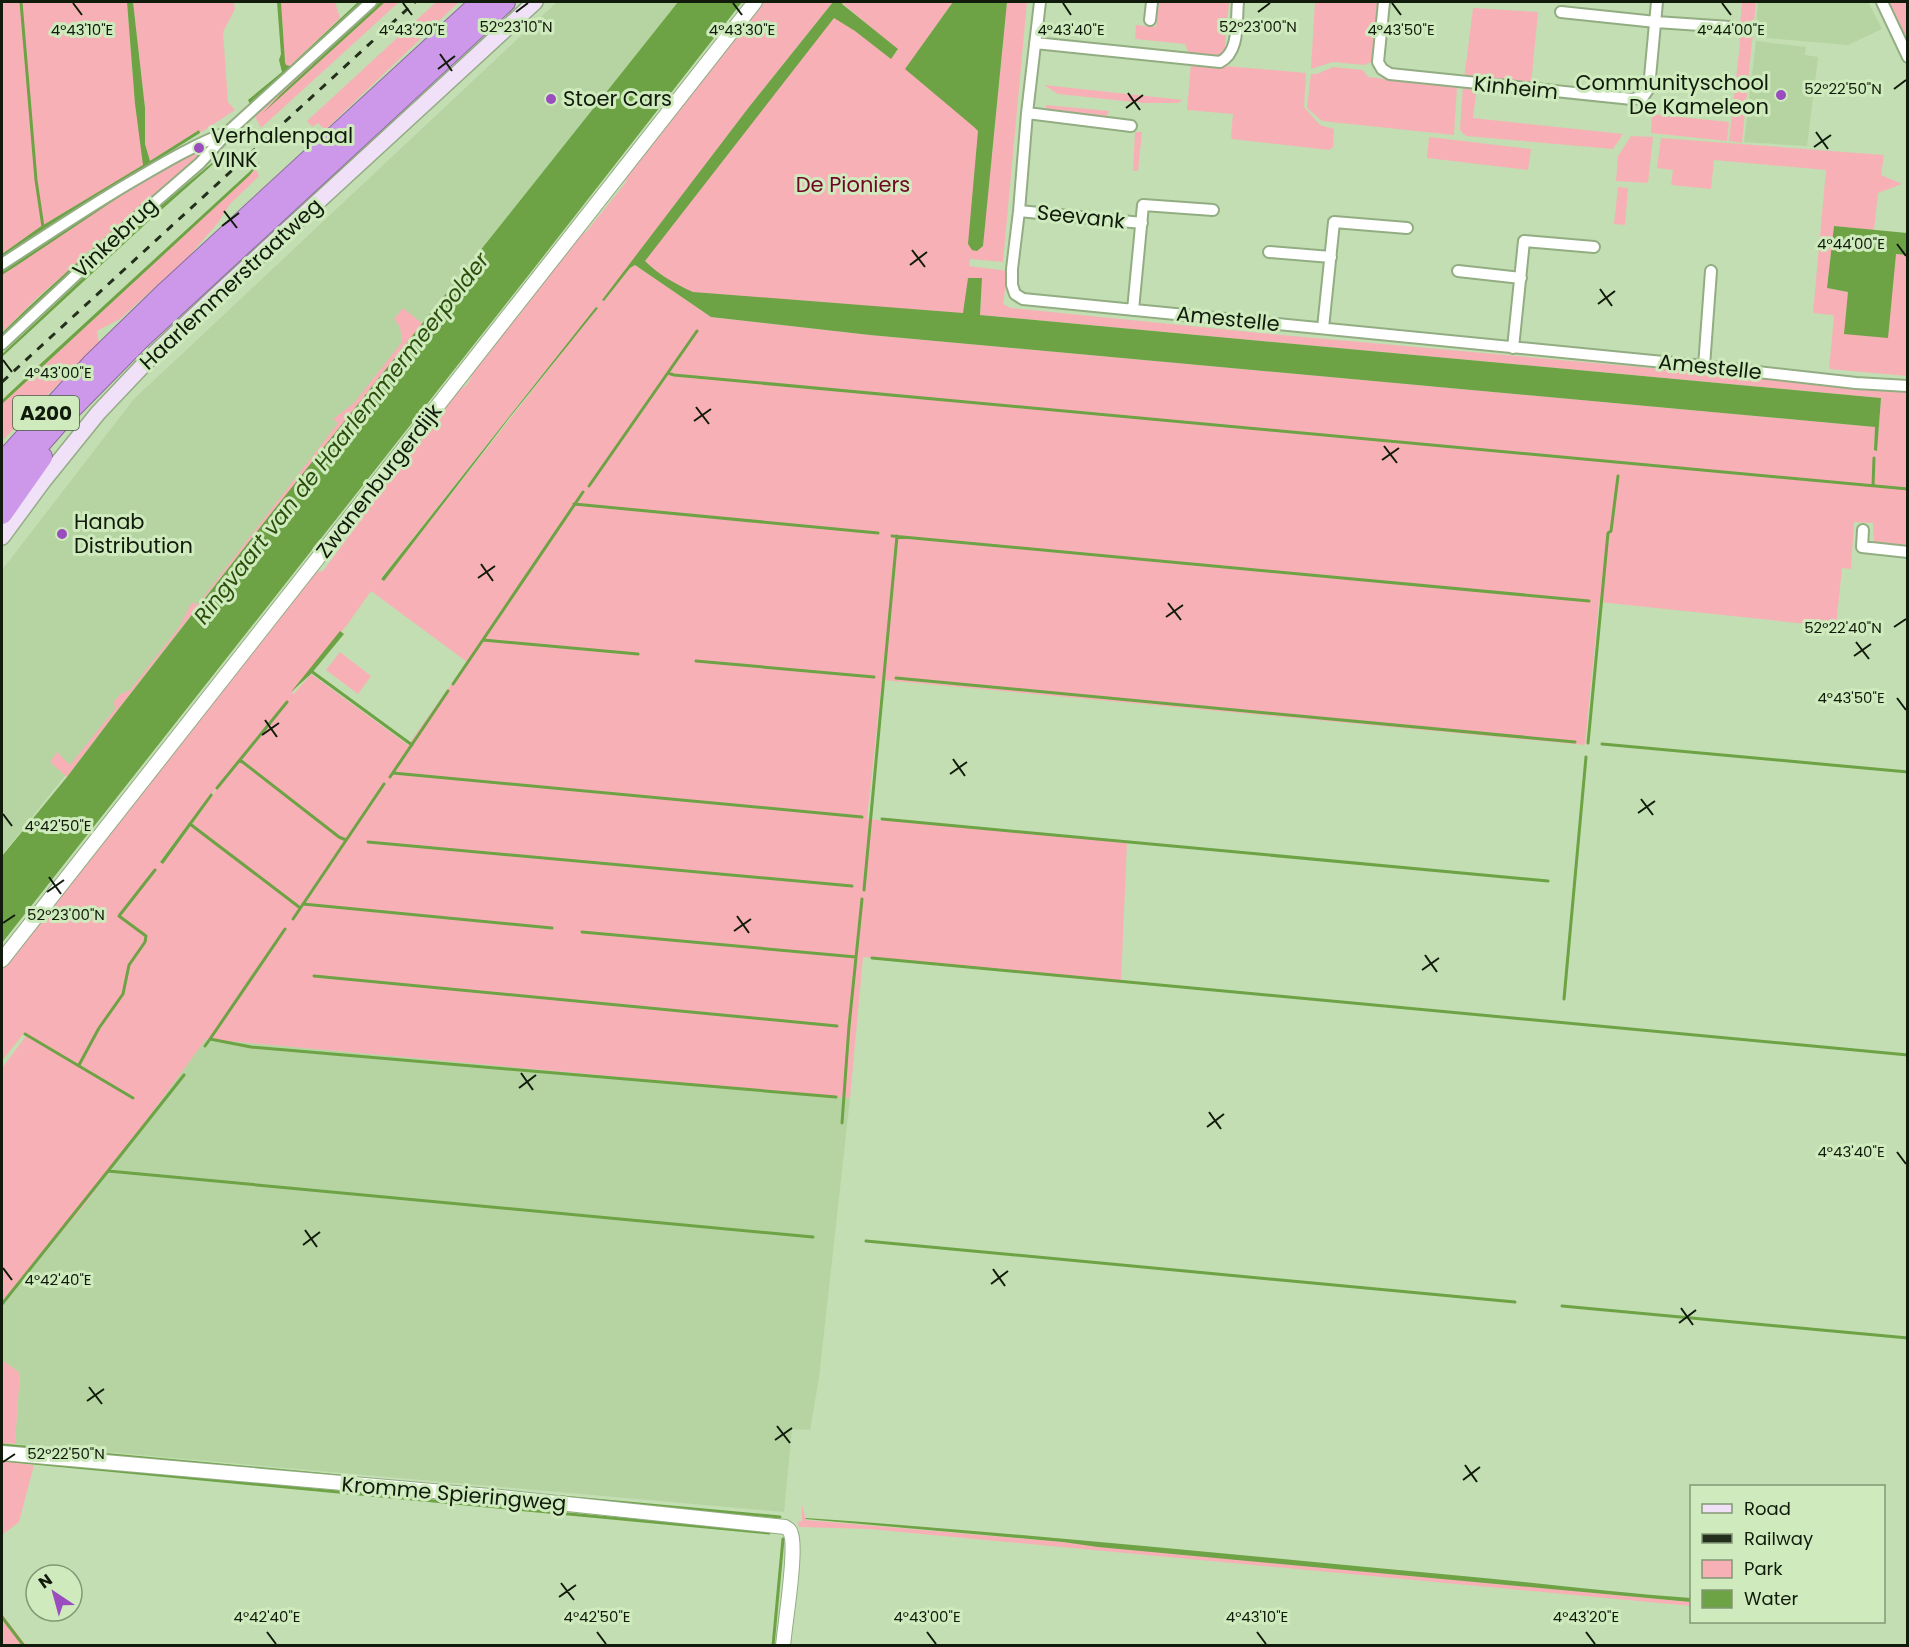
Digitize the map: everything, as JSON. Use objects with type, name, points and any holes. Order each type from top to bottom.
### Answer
[{"type":"highway","name":"A200","points":[[2,463],[92,364],[167,291],[481,2]]},
{"type":"highway","name":"A200","points":[[2,488],[67,413],[140,340],[505,2]]},
{"type":"highway","name":"A200","points":[[2,514],[38,463],[67,413]]},
{"type":"main road","name":"Haarlemmerstraatweg","points":[[2,537],[98,413],[152,356],[535,2]]},
{"type":"street","name":"Vinkebrug","points":[[2,344],[200,163],[228,132],[371,2]]},
{"type":"street","name":"Zwanenburgerdijk","points":[[2,960],[754,2]]},
{"type":"street","name":"Seevank","points":[[1015,294],[1012,285],[1012,269],[1040,2]]},
{"type":"street","points":[[1150,20],[1152,2]]},
{"type":"street","points":[[1035,43],[1220,62],[1228,58],[1233,50],[1238,2]]},
{"type":"street","name":"Kinheim","points":[[1384,2],[1378,62],[1382,69],[1390,74],[1632,99],[1643,98],[1649,88],[1657,2]]},
{"type":"street","points":[[1882,2],[1908,57]]},
{"type":"street","points":[[1562,12],[1730,27]]},
{"type":"street","points":[[1027,113],[1131,126]]},
{"type":"street","name":"Vinkebrug","points":[[2,264],[148,172],[199,143],[228,132]]},
{"type":"street","points":[[1133,310],[1143,205],[1213,210]]},
{"type":"street","name":"Seevank","points":[[1019,211],[1142,223]]},
{"type":"street","points":[[1323,328],[1334,222],[1407,228]]},
{"type":"street","points":[[1513,348],[1524,241],[1594,247]]},
{"type":"street","points":[[1269,252],[1330,257]]},
{"type":"street","points":[[1458,271],[1521,278]]},
{"type":"street","points":[[1704,366],[1710,271]]},
{"type":"street","name":"Amestelle","points":[[1015,294],[1023,299],[1856,383],[1908,386]]},
{"type":"street","points":[[1863,530],[1862,547],[1908,552]]},
{"type":"street","name":"Kromme Spieringweg","points":[[2,1453],[501,1497],[785,1527],[792,1535],[792,1559],[783,1646]]},
{"type":"shaded area","points":[[557,2],[678,2],[2,855],[2,570],[134,399]]},
{"type":"shaded area","name":"Communityschool De Kameleon","points":[[1758,2],[1868,2],[1882,29],[1848,45],[1755,37]]},
{"type":"shaded area","name":"Communityschool De Kameleon","points":[[1756,41],[1806,47],[1805,55],[1818,57],[1807,146],[1744,142]]},
{"type":"shaded area","points":[[206,1039],[850,1098],[819,1378],[810,1430],[792,1429],[784,1512],[15,1444],[20,1373],[2,1360],[2,1302],[84,1205]]},
{"type":"green space","points":[[2,2],[127,2],[135,104],[144,165],[45,224],[2,254]]},
{"type":"green space","points":[[133,2],[234,2],[235,9],[223,32],[228,102],[235,110],[150,161],[145,144],[145,108]]},
{"type":"green space","points":[[281,2],[335,2],[340,18],[290,66],[285,62]]},
{"type":"green space","points":[[376,2],[399,2],[261,128],[255,117],[269,99]]},
{"type":"green space","points":[[436,2],[459,2],[325,130],[318,123],[312,127],[307,121]]},
{"type":"green space","name":"De Pioniers","points":[[763,2],[833,2],[749,107],[604,301],[630,268],[635,265],[711,317],[870,335],[1875,427],[1874,449],[1877,450],[1881,398],[980,315],[982,278],[977,279],[964,315],[690,297],[639,262],[834,11],[893,56],[898,50],[843,2],[953,2],[907,67],[982,126],[992,156],[1007,2],[1027,2],[1003,262],[970,259],[969,266],[1008,271],[1003,304],[1011,308],[1260,333],[1907,391],[1907,545],[1874,542],[1873,523],[1854,522],[1851,569],[1842,568],[1836,627],[1599,602],[1585,745],[882,680],[867,819],[1127,842],[1121,983],[863,957],[850,1098],[206,1039],[84,1205],[2,1302],[2,1068],[26,1036],[24,1033],[2,1061],[2,967],[315,572],[323,571],[363,517],[367,507],[454,391],[468,384],[472,369],[508,324],[521,313],[529,297],[575,237],[586,232],[626,182],[628,171]],"holes":[[[597,308],[383,581],[381,578]],[[371,591],[467,662],[408,745],[311,674],[294,694],[292,693],[347,625]],[[230,770],[191,826],[162,863],[160,861]]]},
{"type":"green space","points":[[1159,2],[1229,2],[1224,59],[1190,56],[1185,44],[1135,39],[1136,25],[1156,27]]},
{"type":"green space","points":[[1315,2],[1378,2],[1374,61],[1364,65],[1333,62],[1311,69]]},
{"type":"green space","points":[[1742,2],[1756,2],[1742,143],[1729,141],[1740,43]]},
{"type":"green space","points":[[1887,2],[1907,2],[1907,45]]},
{"type":"green space","points":[[1473,8],[1538,12],[1531,85],[1464,80]]},
{"type":"green space","points":[[1191,63],[1306,73],[1304,107],[1320,125],[1334,129],[1333,147],[1329,150],[1232,139],[1233,114],[1187,110]]},
{"type":"green space","points":[[1333,67],[1363,70],[1368,77],[1457,87],[1454,135],[1322,121],[1307,108],[1311,74],[1317,74]]},
{"type":"green space","points":[[1044,85],[1183,100],[1178,103],[1143,103],[1058,94]]},
{"type":"green space","points":[[1463,85],[1477,87],[1473,118],[1623,134],[1613,149],[1466,136],[1460,130]]},
{"type":"green space","points":[[1046,105],[1109,111],[1107,116],[1046,110]]},
{"type":"green space","points":[[1652,114],[1729,122],[1727,141],[1651,133]]},
{"type":"green space","points":[[1135,132],[1142,132],[1138,171],[1133,171]]},
{"type":"green space","points":[[1631,136],[1653,137],[1648,183],[1616,181],[1618,156]]},
{"type":"green space","points":[[1429,137],[1531,149],[1528,170],[1427,158]]},
{"type":"green space","points":[[1661,138],[1884,155],[1881,175],[1902,184],[1878,193],[1874,230],[1834,226],[1827,288],[1848,292],[1897,254],[1907,255],[1907,376],[1829,369],[1834,317],[1813,313],[1826,170],[1714,160],[1711,189],[1671,185],[1673,170],[1657,168]]},
{"type":"green space","points":[[198,150],[201,152],[196,158],[85,254],[2,333],[2,275],[137,183]]},
{"type":"green space","points":[[256,169],[259,176],[230,204],[218,223],[188,257],[120,319],[97,331],[99,343],[2,441],[2,404]]},
{"type":"green space","points":[[1618,187],[1628,188],[1625,225],[1614,224]]},
{"type":"green space","points":[[403,308],[423,324],[110,719],[67,777],[50,762],[57,752],[70,765],[115,709],[114,701],[121,694],[130,690],[179,627],[192,602],[197,605],[338,423],[333,419],[354,403],[402,342],[400,327],[394,319]]},
{"type":"green space","points":[[340,652],[371,676],[358,694],[326,670]]},
{"type":"green space","points":[[2,1360],[20,1373],[15,1444],[2,1443]]},
{"type":"green space","points":[[2,1461],[34,1465],[19,1522],[2,1535]]},
{"type":"green space","points":[[802,1505],[806,1520],[1063,1542],[1690,1602],[1690,1606],[869,1529],[799,1527],[798,1522],[802,1521]]},
{"type":"green space","points":[[2,1614],[26,1645],[2,1645]]},
{"type":"water","points":[[127,2],[133,2],[145,108],[145,144],[150,161],[199,130],[200,133],[2,257],[2,254],[40,227],[143,165],[135,104]]},
{"type":"water","points":[[277,2],[281,2],[285,62],[290,66],[358,2],[362,2],[280,80],[250,104],[248,100],[282,72],[279,60],[281,54]]},
{"type":"water","points":[[380,2],[385,2],[263,113],[281,94]]},
{"type":"water","name":"Ringvaart van de Haarlemmermeerpolder","points":[[678,2],[742,2],[2,943],[2,856],[67,777],[269,516]]},
{"type":"water","points":[[833,2],[843,2],[842,4],[898,49],[891,59],[834,18],[645,261],[673,282],[693,292],[963,313],[968,278],[982,278],[980,315],[1881,398],[1877,451],[1874,450],[1875,427],[870,335],[711,317],[635,265],[630,268],[604,301],[602,300],[749,107]]},
{"type":"water","points":[[953,2],[1007,2],[983,246],[977,251],[972,250],[968,244],[978,131],[905,69]]},
{"type":"water","points":[[219,157],[2,357],[2,354],[153,212]]},
{"type":"water","points":[[260,162],[250,175],[2,404],[2,400],[36,368]]},
{"type":"water","points":[[122,195],[2,275],[2,272],[113,198]]},
{"type":"water","points":[[150,198],[2,336],[2,333],[38,298]]},
{"type":"water","points":[[1834,226],[1907,233],[1907,255],[1896,254],[1888,338],[1844,334],[1848,292],[1827,288]]},
{"type":"water","points":[[596,307],[598,308],[510,417],[384,581],[381,579]]},
{"type":"water","points":[[340,631],[344,634],[311,674],[291,692]]},
{"type":"water","points":[[211,793],[213,795],[163,864],[160,862]]},
{"type":"water","points":[[805,1519],[1049,1537],[1690,1598],[1690,1602],[1063,1542]]},
{"type":"waterway","points":[[21,2],[36,180],[43,227]]},
{"type":"waterway","points":[[589,486],[697,331]]},
{"type":"waterway","points":[[668,373],[1908,489]]},
{"type":"waterway","points":[[1873,486],[1874,458]]},
{"type":"waterway","points":[[1588,743],[1608,533],[1611,531],[1618,476]]},
{"type":"waterway","points":[[453,684],[583,492]]},
{"type":"waterway","points":[[574,504],[878,533]]},
{"type":"waterway","points":[[892,536],[1589,601]]},
{"type":"waterway","points":[[864,890],[897,536]]},
{"type":"waterway","points":[[483,640],[638,654]]},
{"type":"waterway","points":[[696,661],[874,677]]},
{"type":"waterway","points":[[311,671],[412,745]]},
{"type":"waterway","points":[[896,678],[1575,742]]},
{"type":"waterway","points":[[390,777],[448,691]]},
{"type":"waterway","points":[[217,788],[287,702]]},
{"type":"waterway","points":[[1602,744],[1908,772]]},
{"type":"waterway","points":[[1564,999],[1586,757]]},
{"type":"waterway","points":[[240,760],[339,837],[346,840]]},
{"type":"waterway","points":[[393,773],[862,817]]},
{"type":"waterway","points":[[293,919],[384,784]]},
{"type":"waterway","points":[[882,819],[1548,881]]},
{"type":"waterway","points":[[190,824],[299,907]]},
{"type":"waterway","points":[[368,842],[852,886]]},
{"type":"waterway","points":[[79,1065],[99,1028],[123,994],[129,965],[145,942],[146,936],[119,916],[155,870]]},
{"type":"waterway","points":[[842,1123],[862,899]]},
{"type":"waterway","points":[[303,904],[552,928]]},
{"type":"waterway","points":[[210,1039],[285,929]]},
{"type":"waterway","points":[[582,932],[856,957]]},
{"type":"waterway","points":[[872,958],[1908,1055]]},
{"type":"waterway","points":[[314,976],[837,1026]]},
{"type":"waterway","points":[[25,1034],[133,1098]]},
{"type":"waterway","points":[[205,1046],[210,1039],[251,1047],[836,1097]]},
{"type":"waterway","points":[[108,1171],[184,1075]]},
{"type":"waterway","points":[[2,1304],[108,1171],[813,1237]]},
{"type":"waterway","points":[[866,1241],[1515,1302]]},
{"type":"waterway","points":[[1562,1306],[1908,1338]]},
{"type":"waterway","points":[[2,1445],[340,1476]]},
{"type":"waterway","points":[[2,1460],[769,1533]]},
{"type":"waterway","points":[[562,1497],[780,1517]]},
{"type":"waterway","points":[[773,1646],[783,1539]]},
{"type":"waterway","points":[[2,1617],[24,1646]]},
{"type":"railway","points":[[2,382],[415,2]]},
{"type":"place","name":"Communityschool De Kameleon","points":[[1781,95]]},
{"type":"place","name":"Stoer Cars","points":[[551,99]]},
{"type":"place","name":"Verhalenpaal VINK","points":[[199,148]]},
{"type":"place","name":"Hanab Distribution","points":[[62,534]]}]
